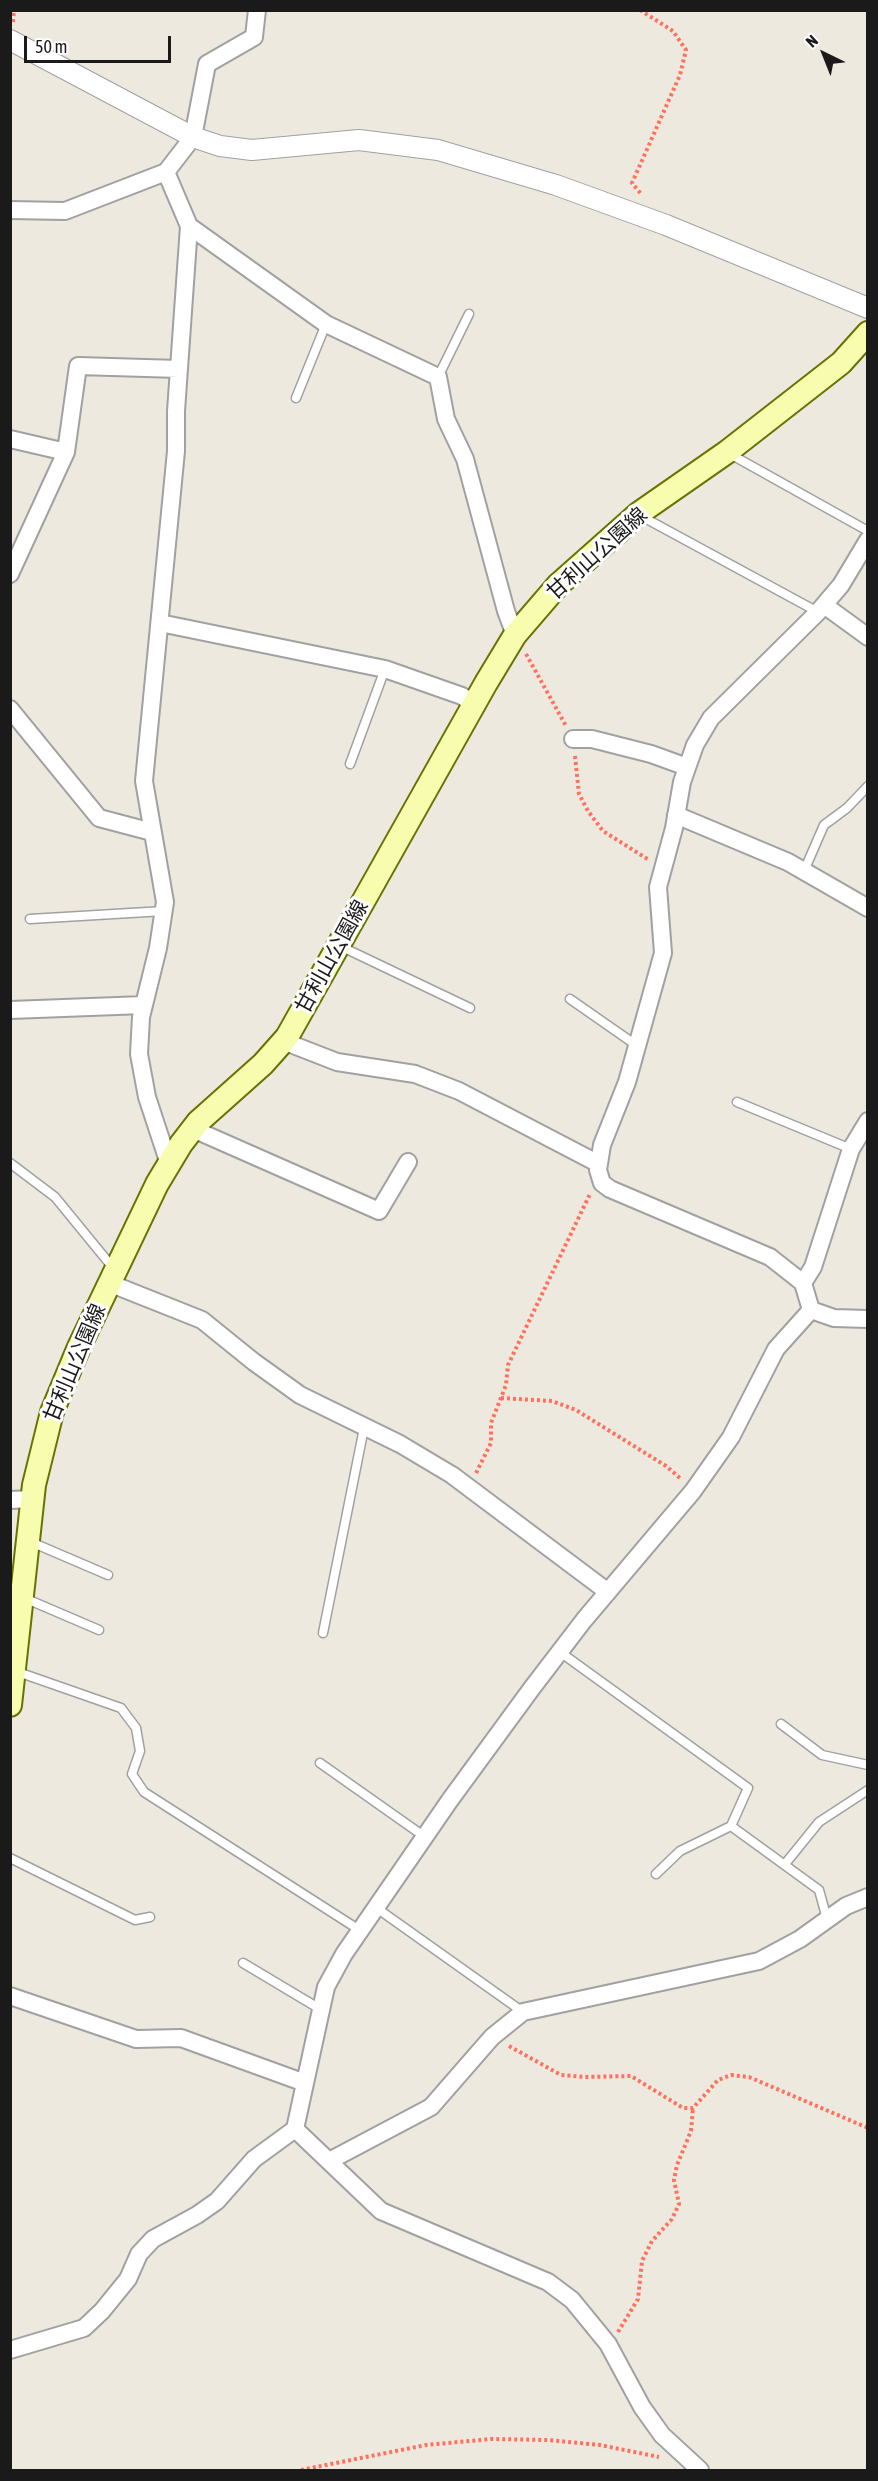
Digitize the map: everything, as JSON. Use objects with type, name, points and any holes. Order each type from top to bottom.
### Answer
[{"type":"main road","name":"甘利山公園線","points":[[10,1705],[33,1499],[39,1462],[52,1412],[112,1277],[169,1164],[193,1129],[263,1064],[283,1041],[309,1001],[474,704],[515,635],[558,585],[638,514],[727,452],[841,363],[867,333]]},
{"type":"street","points":[[10,210],[65,211],[166,172],[193,137],[207,64],[254,37],[258,11]]},
{"type":"street","points":[[10,40],[193,137],[220,146],[252,150],[359,140],[438,150],[556,185],[666,225],[867,308]]},
{"type":"street","points":[[166,172],[189,226],[176,451],[144,781],[165,902],[158,948],[144,1005],[139,1054],[147,1097],[169,1164]]},
{"type":"street","points":[[189,226],[326,324],[438,377],[446,419],[465,459],[506,611],[515,635]]},
{"type":"street","points":[[10,574],[66,452],[78,366],[179,369]]},
{"type":"street","points":[[10,439],[66,452]]},
{"type":"street","points":[[811,1310],[803,1283],[770,1257],[610,1190],[602,1183],[599,1164],[602,1145],[627,1082],[663,953],[658,887],[687,767],[695,745],[711,718],[841,585],[867,540]]},
{"type":"street","points":[[821,608],[867,637]]},
{"type":"street","points":[[160,623],[385,669],[462,696],[474,704]]},
{"type":"street","points":[[10,710],[99,818],[152,832]]},
{"type":"street","points":[[573,740],[592,739],[651,754],[687,767]]},
{"type":"street","points":[[676,815],[788,862],[867,908]]},
{"type":"street","points":[[10,1010],[144,1005]]},
{"type":"street","points":[[283,1041],[338,1062],[415,1074],[459,1091],[599,1164]]},
{"type":"street","points":[[803,1283],[813,1266],[851,1149],[867,1121]]},
{"type":"street","points":[[193,1129],[379,1211],[408,1162]]},
{"type":"street","points":[[112,1277],[202,1320],[300,1395],[400,1444],[469,1487],[608,1592]]},
{"type":"street","points":[[811,1310],[834,1318],[867,1319]]},
{"type":"street","points":[[10,2350],[84,2328],[102,2311],[128,2279],[139,2254],[153,2239],[197,2215],[217,2201],[254,2159],[295,2129],[326,1987],[361,1931],[425,1837],[560,1652],[693,1491],[731,1437],[776,1349],[811,1310]]},
{"type":"street","points":[[10,1500],[33,1499]]},
{"type":"street","points":[[329,2161],[430,2107],[492,2037],[523,2012],[759,1961],[800,1939],[846,1906],[867,1897]]},
{"type":"street","points":[[10,1996],[136,2039],[181,2038],[305,2083]]},
{"type":"street","points":[[295,2129],[381,2211],[548,2282],[572,2300],[608,2344],[642,2407],[662,2435],[700,2470]]},
{"type":"lane","points":[[438,377],[469,314]]},
{"type":"lane","points":[[296,398],[326,324]]},
{"type":"lane","points":[[727,452],[867,531]]},
{"type":"lane","points":[[638,514],[821,608]]},
{"type":"lane","points":[[350,764],[385,669]]},
{"type":"lane","points":[[804,872],[824,825],[847,808],[867,786]]},
{"type":"lane","points":[[30,919],[164,911]]},
{"type":"lane","points":[[339,945],[470,1008]]},
{"type":"lane","points":[[570,999],[636,1045]]},
{"type":"lane","points":[[737,1102],[851,1149]]},
{"type":"lane","points":[[10,1163],[55,1197],[112,1277]]},
{"type":"lane","points":[[323,1633],[364,1428]]},
{"type":"lane","points":[[29,1542],[108,1575]]},
{"type":"lane","points":[[22,1597],[99,1630]]},
{"type":"lane","points":[[560,1652],[748,1788],[731,1826],[680,1851],[656,1874]]},
{"type":"lane","points":[[14,1671],[120,1708],[136,1728],[140,1751],[132,1774],[144,1792],[361,1931]]},
{"type":"lane","points":[[781,1724],[822,1755],[867,1765]]},
{"type":"lane","points":[[320,1763],[425,1837]]},
{"type":"lane","points":[[785,1864],[819,1822],[867,1790]]},
{"type":"lane","points":[[731,1826],[819,1890],[827,1920]]},
{"type":"lane","points":[[10,1858],[135,1920],[150,1917]]},
{"type":"lane","points":[[378,1909],[523,2012]]},
{"type":"lane","points":[[243,1963],[320,2009]]},
{"type":"path","points":[[640,10],[673,31],[686,50],[680,75],[632,183],[649,200]]},
{"type":"path","points":[[515,635],[573,740],[579,794],[588,811],[603,831],[662,868]]},
{"type":"path","points":[[469,1487],[491,1443],[491,1423],[506,1385],[508,1365],[591,1192],[602,1183]]},
{"type":"path","points":[[501,1398],[552,1401],[576,1410],[666,1466],[693,1491]]},
{"type":"path","points":[[492,2037],[561,2075],[631,2076],[683,2108],[693,2108]]},
{"type":"path","points":[[608,2344],[625,2323],[638,2299],[642,2261],[652,2241],[672,2219],[679,2204],[674,2180],[677,2165],[691,2131],[694,2118],[693,2108],[718,2080],[731,2075],[748,2077],[867,2126]]},
{"type":"path","points":[[301,2470],[426,2445],[491,2439],[549,2439],[600,2445],[666,2459],[684,2457]]}]
